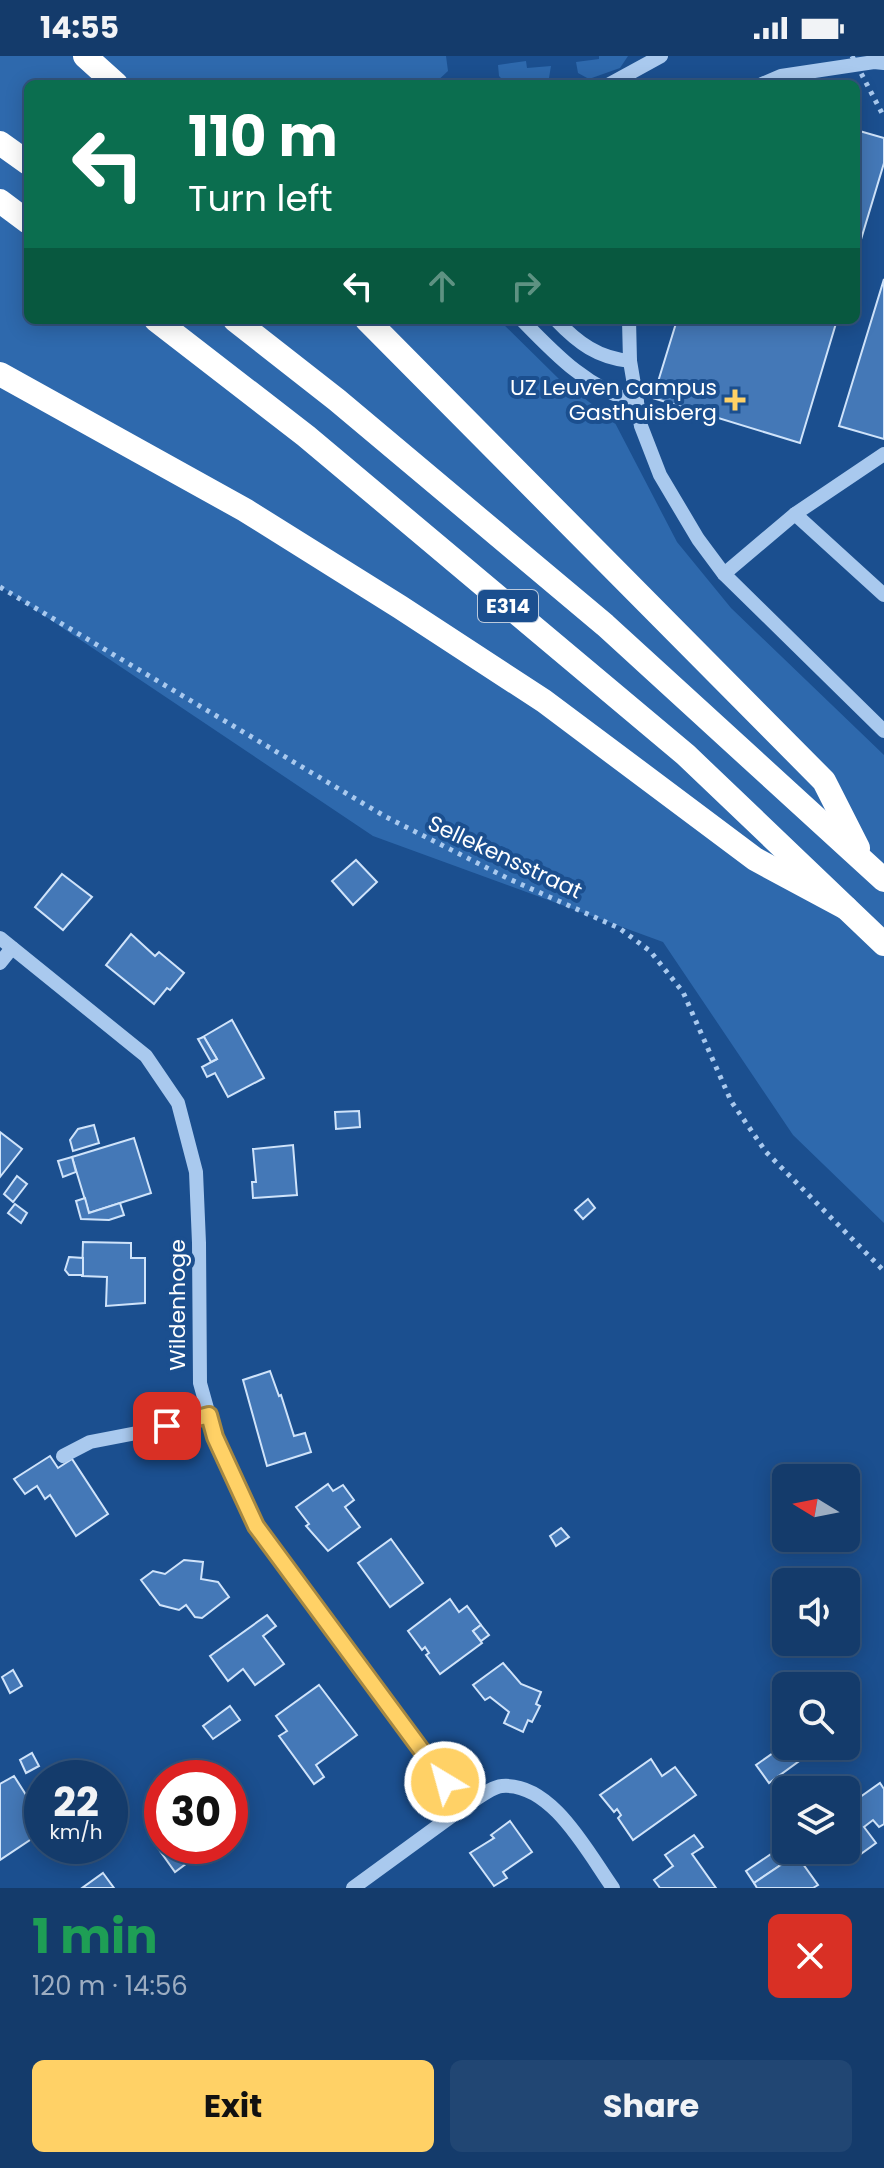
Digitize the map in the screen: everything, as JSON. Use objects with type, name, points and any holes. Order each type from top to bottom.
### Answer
[{"type":"highway","points":[[85,56],[112,80]]},
{"type":"highway","points":[[0,143],[24,160]]},
{"type":"highway","points":[[0,201],[24,219]]},
{"type":"highway","name":"E314","points":[[161,324],[306,436],[686,755],[884,944]]},
{"type":"highway","name":"E314","points":[[240,324],[337,400],[605,625],[884,880]]},
{"type":"highway","points":[[371,324],[824,781],[865,861]]},
{"type":"highway","points":[[0,374],[245,510],[400,607],[544,701],[755,859],[846,908]]},
{"type":"street","points":[[617,80],[661,56]]},
{"type":"street","points":[[772,80],[781,76],[884,63]]},
{"type":"street","points":[[526,324],[558,358],[582,376],[622,399],[637,402]]},
{"type":"street","points":[[560,324],[588,350],[630,361]]},
{"type":"street","points":[[629,324],[630,361],[641,426],[660,475],[698,539],[724,574],[884,731]]},
{"type":"street","points":[[724,574],[795,514],[884,454]]},
{"type":"street","points":[[795,514],[884,595]]},
{"type":"street","name":"Wildenhoge","points":[[0,938],[146,1056],[178,1103],[196,1172],[200,1383],[215,1437],[256,1526],[464,1807]]},
{"type":"street","points":[[0,963],[12,948]]},
{"type":"street","points":[[63,1456],[90,1442],[209,1415]]},
{"type":"street","points":[[353,1888],[464,1807],[500,1786],[521,1787],[543,1797],[564,1819],[613,1888]]},
{"type":"path","points":[[852,56],[884,117]]},
{"type":"path","name":"Sellekensstraat","points":[[0,587],[386,817],[507,878],[619,928],[650,951],[683,992],[731,1101],[766,1152],[884,1271]]},
{"type":"shaded area","points":[[0,56],[446,56],[448,71],[438,80],[24,80],[24,324],[503,324],[559,379],[614,421],[677,542],[731,608],[884,755],[884,1223],[793,1135],[663,942],[373,836],[0,586]]},
{"type":"shaded area","points":[[599,56],[628,56],[620,68],[589,79],[578,73],[576,62],[599,59]]},
{"type":"shaded area","points":[[526,61],[527,68],[551,66],[547,80],[503,80],[499,76],[498,65]]},
{"type":"building","points":[[860,131],[884,138],[884,163],[860,243]]},
{"type":"building","points":[[884,279],[884,439],[839,426]]},
{"type":"building","points":[[676,324],[836,324],[800,443],[653,398]]},
{"type":"building","points":[[356,860],[377,882],[353,905],[332,881]]},
{"type":"building","points":[[62,874],[92,897],[63,930],[35,907]]},
{"type":"building","points":[[131,934],[155,956],[159,952],[184,973],[154,1004],[106,965]]},
{"type":"building","points":[[232,1020],[264,1078],[228,1097],[215,1073],[207,1077],[202,1067],[217,1059],[204,1037],[201,1038]]},
{"type":"building","points":[[204,1037],[217,1059],[211,1062],[198,1039]]},
{"type":"building","points":[[359,1111],[360,1127],[336,1129],[335,1112]]},
{"type":"building","points":[[94,1125],[99,1143],[73,1151],[70,1140],[78,1129]]},
{"type":"building","points":[[0,1132],[22,1149],[0,1177]]},
{"type":"building","points":[[134,1138],[151,1193],[89,1213],[72,1157]]},
{"type":"building","points":[[293,1145],[297,1195],[253,1198],[252,1182],[256,1182],[253,1149]]},
{"type":"building","points":[[72,1157],[76,1172],[63,1177],[58,1161]]},
{"type":"building","points":[[17,1176],[27,1184],[13,1202],[4,1194]]},
{"type":"building","points":[[85,1198],[89,1213],[120,1203],[124,1215],[109,1220],[81,1219],[76,1201]]},
{"type":"building","points":[[588,1199],[595,1208],[583,1219],[575,1210]]},
{"type":"building","points":[[15,1204],[27,1213],[21,1223],[8,1213]]},
{"type":"building","points":[[83,1242],[131,1243],[131,1258],[145,1258],[145,1303],[106,1306],[107,1277],[82,1276]]},
{"type":"building","points":[[69,1257],[83,1258],[83,1275],[69,1275],[65,1270]]},
{"type":"building","points":[[270,1371],[294,1436],[305,1433],[311,1452],[267,1466],[243,1380]]},
{"type":"building","points":[[50,1456],[58,1468],[72,1459],[108,1514],[76,1536],[50,1495],[45,1499],[37,1486],[25,1494],[14,1479]]},
{"type":"building","points":[[328,1484],[333,1491],[343,1485],[354,1500],[345,1507],[360,1527],[328,1551],[306,1526],[309,1524],[296,1507]]},
{"type":"building","points":[[561,1528],[569,1537],[556,1546],[550,1536]]},
{"type":"building","points":[[391,1539],[423,1583],[390,1607],[358,1563]]},
{"type":"building","points":[[184,1560],[203,1562],[201,1579],[218,1582],[229,1597],[202,1618],[195,1617],[186,1605],[179,1610],[160,1605],[141,1580],[153,1571],[165,1574]]},
{"type":"building","points":[[450,1599],[459,1612],[467,1606],[481,1625],[473,1631],[482,1643],[440,1674],[426,1655],[429,1653],[425,1647],[422,1650],[408,1631]]},
{"type":"building","points":[[267,1615],[276,1626],[263,1636],[284,1664],[255,1685],[243,1669],[228,1681],[210,1656]]},
{"type":"building","points":[[481,1625],[489,1635],[481,1641],[473,1631]]},
{"type":"building","points":[[503,1663],[521,1684],[541,1692],[536,1704],[540,1706],[523,1732],[504,1723],[509,1712],[490,1697],[485,1700],[473,1685]]},
{"type":"building","points":[[13,1670],[22,1686],[10,1693],[2,1677]]},
{"type":"building","points":[[319,1685],[357,1735],[316,1765],[324,1777],[314,1784],[279,1736],[287,1731],[276,1716]]},
{"type":"building","points":[[230,1706],[240,1720],[213,1739],[203,1726]]},
{"type":"building","points":[[32,1753],[36,1760],[24,1760],[24,1769],[20,1760]]},
{"type":"building","points":[[772,1754],[772,1760],[801,1760],[779,1776],[772,1776],[769,1783],[756,1765]]},
{"type":"building","points":[[651,1759],[662,1776],[675,1767],[696,1795],[633,1840],[618,1818],[621,1815],[617,1809],[614,1812],[600,1795]]},
{"type":"building","points":[[14,1776],[24,1792],[24,1844],[0,1860],[0,1784]]},
{"type":"building","points":[[880,1783],[884,1789],[884,1824],[879,1827],[873,1820],[864,1827],[876,1843],[860,1855],[860,1797]]},
{"type":"building","points":[[510,1821],[532,1852],[503,1872],[507,1878],[494,1886],[470,1853],[494,1838],[491,1835]]},
{"type":"building","points":[[694,1835],[703,1847],[692,1854],[716,1888],[660,1888],[654,1880],[673,1866],[665,1855]]},
{"type":"building","points":[[772,1853],[772,1864],[782,1864],[754,1883],[746,1871]]},
{"type":"building","points":[[169,1864],[186,1864],[175,1872]]},
{"type":"building","points":[[782,1864],[803,1864],[818,1885],[813,1888],[757,1888],[754,1883]]},
{"type":"building","points":[[103,1873],[114,1888],[82,1888]]},
{"type":"place","name":"UZ Leuven campus Gasthuisberg","points":[[735,400]]},
{"type":"route","points":[[167,1426],[209,1415],[215,1437],[256,1526],[445,1782]]}]
